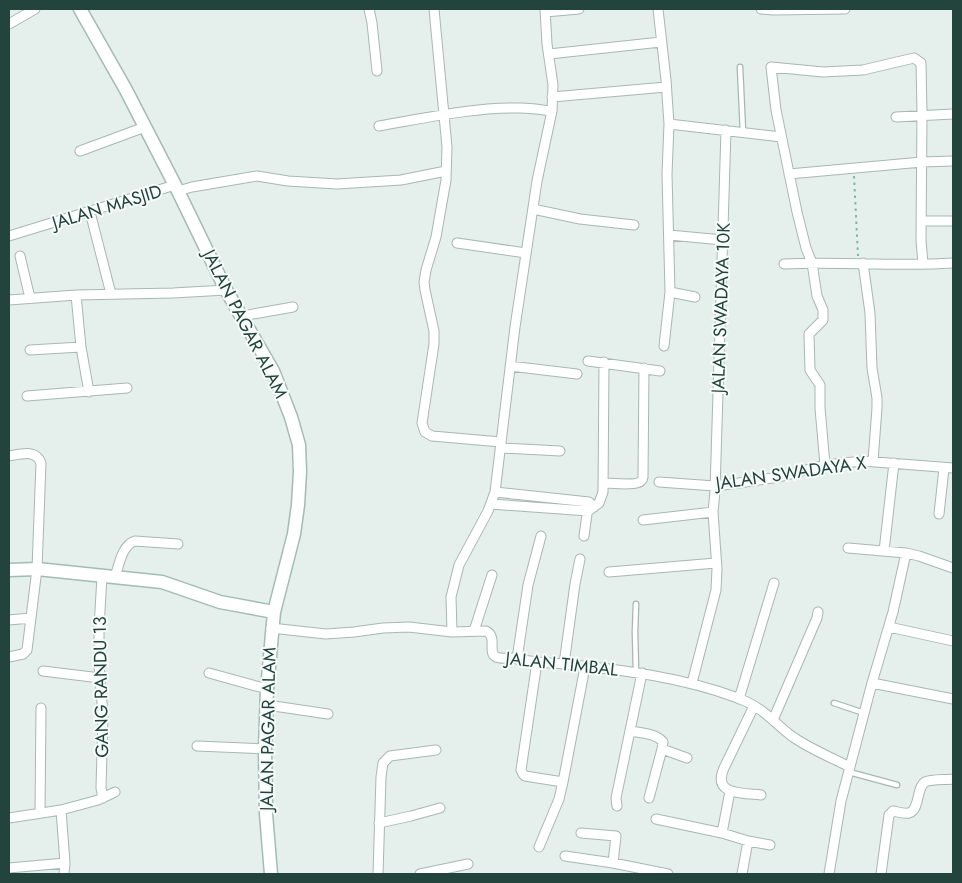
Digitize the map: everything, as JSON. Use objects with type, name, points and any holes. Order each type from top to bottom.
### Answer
[{"type":"street","points":[[9,24],[35,9]]},
{"type":"street","name":"JALAN PAGAR ALAM","points":[[80,9],[126,90],[177,188],[226,290],[273,371],[291,417],[299,445],[298,505],[294,534],[271,628],[267,689],[265,749],[266,814],[271,874]]},
{"type":"street","points":[[369,9],[377,71]]},
{"type":"street","points":[[434,9],[446,147],[446,180],[436,238],[424,282],[424,290],[434,331],[434,344],[422,423],[423,428],[428,435],[432,436],[560,451]]},
{"type":"street","points":[[452,632],[451,597],[459,565],[488,511],[495,492],[532,209],[552,111],[553,85],[548,54],[545,10],[579,9]]},
{"type":"street","points":[[658,9],[669,124],[667,174],[670,292],[664,346]]},
{"type":"street","points":[[761,9],[845,9]]},
{"type":"street","points":[[548,54],[662,42]]},
{"type":"street","points":[[824,465],[820,385],[810,370],[808,334],[823,320],[823,310],[816,296],[812,263],[806,248],[781,137],[771,67],[823,72],[863,70],[910,58],[914,58],[921,63],[921,240],[923,264]]},
{"type":"street","points":[[552,97],[666,87]]},
{"type":"street","points":[[379,126],[495,108],[552,111]]},
{"type":"street","points":[[896,117],[953,114]]},
{"type":"street","points":[[669,124],[781,137]]},
{"type":"street","points":[[80,151],[145,127]]},
{"type":"street","name":"JALAN SWADAYA 10K","points":[[692,683],[716,590],[713,512],[726,130]]},
{"type":"street","points":[[789,174],[953,161]]},
{"type":"street","name":"JALAN MASJID","points":[[9,236],[177,188],[258,176],[288,181],[337,184],[401,180],[446,171]]},
{"type":"street","points":[[532,209],[580,219],[634,225]]},
{"type":"street","points":[[90,212],[111,294]]},
{"type":"street","points":[[921,222],[953,221]]},
{"type":"street","points":[[669,235],[723,240]]},
{"type":"street","points":[[457,244],[526,253]]},
{"type":"street","points":[[20,256],[30,298]]},
{"type":"street","points":[[784,264],[923,264],[953,262]]},
{"type":"street","points":[[861,263],[870,312],[872,368],[877,398],[873,461]]},
{"type":"street","points":[[9,300],[226,290]]},
{"type":"street","points":[[670,292],[695,297]]},
{"type":"street","points":[[76,296],[81,346],[89,392]]},
{"type":"street","points":[[242,316],[293,308]]},
{"type":"street","points":[[30,350],[81,346]]},
{"type":"street","points":[[588,361],[660,371]]},
{"type":"street","points":[[491,504],[590,507],[602,498],[604,362]]},
{"type":"street","points":[[510,366],[577,374]]},
{"type":"street","points":[[603,483],[628,484],[642,481],[644,368]]},
{"type":"street","points":[[27,396],[127,388]]},
{"type":"street","points":[[9,456],[30,453],[40,458],[42,463],[37,569],[27,650],[23,654],[9,656]]},
{"type":"street","name":"JALAN SWADAYA X","points":[[659,482],[715,486],[779,477],[824,465],[863,461],[949,468]]},
{"type":"street","points":[[884,550],[894,463]]},
{"type":"street","points":[[939,514],[949,468]]},
{"type":"street","points":[[495,492],[590,507]]},
{"type":"street","points":[[584,536],[590,507]]},
{"type":"street","points":[[643,520],[713,512]]},
{"type":"street","points":[[517,659],[528,585],[542,536]]},
{"type":"street","name":"GANG RANDU 13","points":[[103,798],[101,788],[104,715],[100,678],[99,628],[108,576],[130,542],[135,540],[178,544]]},
{"type":"street","points":[[848,548],[906,553],[953,568]]},
{"type":"street","points":[[829,874],[841,801],[893,612],[906,553]]},
{"type":"street","points":[[564,664],[580,559]]},
{"type":"street","points":[[609,572],[716,563]]},
{"type":"street","points":[[9,570],[37,569],[162,582],[220,602],[274,612]]},
{"type":"street","points":[[474,632],[492,575]]},
{"type":"street","points":[[739,699],[774,583]]},
{"type":"street","points":[[772,720],[818,612]]},
{"type":"street","points":[[9,620],[31,618]]},
{"type":"street","name":"JALAN TIMBAL","points":[[271,628],[326,634],[409,627],[452,632],[486,631],[490,633],[492,653],[497,658],[639,672],[692,683],[739,699],[767,715],[785,732],[849,769]]},
{"type":"street","points":[[889,627],[953,641]]},
{"type":"street","points":[[537,662],[521,770],[525,776],[563,782]]},
{"type":"street","points":[[538,848],[559,799],[585,667]]},
{"type":"street","points":[[42,671],[100,678]]},
{"type":"street","points":[[617,806],[616,798],[630,731],[639,672]]},
{"type":"street","points":[[209,673],[267,689]]},
{"type":"street","points":[[872,683],[953,699]]},
{"type":"street","points":[[266,705],[328,714]]},
{"type":"street","points":[[754,706],[720,775],[720,779],[723,786],[730,791],[760,795]]},
{"type":"street","points":[[40,813],[41,708]]},
{"type":"street","points":[[630,731],[649,734],[663,742],[649,798]]},
{"type":"street","points":[[197,746],[265,749]]},
{"type":"street","points":[[662,749],[687,758]]},
{"type":"street","points":[[378,874],[383,763],[390,756],[436,750]]},
{"type":"street","points":[[881,874],[891,812],[912,812],[922,786],[928,781],[953,779]]},
{"type":"street","points":[[722,833],[730,791]]},
{"type":"street","points":[[9,818],[61,810],[103,798],[115,792]]},
{"type":"street","points":[[379,823],[440,808]]},
{"type":"street","points":[[61,810],[65,863],[64,874]]},
{"type":"street","points":[[656,819],[722,833],[748,842],[770,846]]},
{"type":"street","points":[[582,833],[616,836],[613,862]]},
{"type":"street","points":[[742,874],[748,842]]},
{"type":"street","points":[[565,856],[613,862],[668,874]]},
{"type":"street","points":[[9,868],[65,863]]},
{"type":"street","points":[[420,874],[468,864]]},
{"type":"lane","points":[[740,67],[743,132]]},
{"type":"lane","points":[[636,604],[634,632],[639,672]]},
{"type":"lane","points":[[834,703],[864,713]]},
{"type":"lane","points":[[849,769],[897,785]]},
{"type":"path","points":[[854,169],[861,263]]}]
